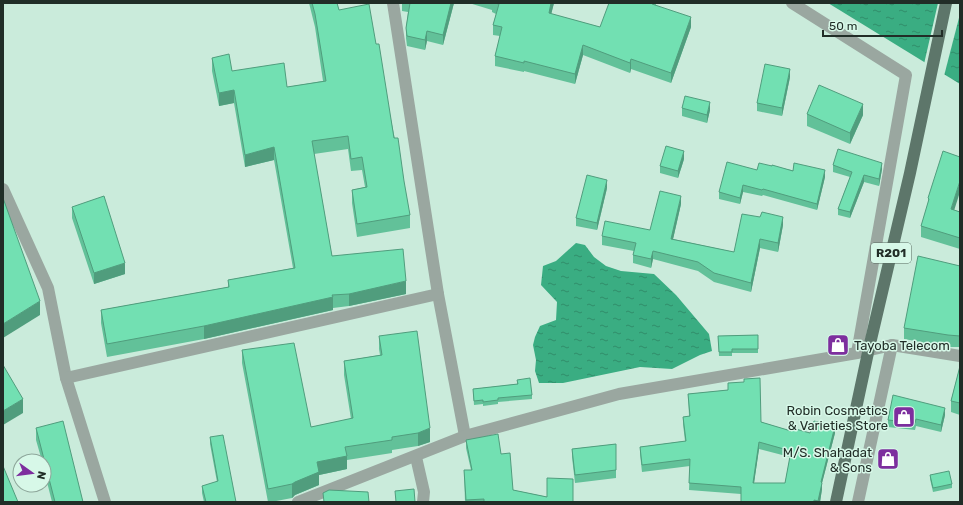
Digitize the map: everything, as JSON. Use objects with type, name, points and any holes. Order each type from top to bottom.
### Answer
[{"type":"main road","name":"R201","points":[[836,502],[869,348],[912,165],[946,3]]},
{"type":"street","points":[[393,3],[438,294],[465,436]]},
{"type":"street","points":[[792,3],[906,74],[858,353]]},
{"type":"street","points":[[3,189],[48,288],[66,378],[105,502]]},
{"type":"street","points":[[66,378],[438,294]]},
{"type":"street","points":[[858,502],[892,345]]},
{"type":"street","points":[[298,502],[416,457],[465,436],[620,394],[858,353],[892,345],[960,356]]},
{"type":"street","points":[[416,457],[424,492],[423,502]]},
{"type":"water","points":[[828,3],[960,3],[960,84]]},
{"type":"water","points":[[576,243],[585,245],[594,257],[606,266],[621,271],[654,274],[676,295],[709,334],[712,351],[700,355],[672,369],[640,367],[563,383],[539,383],[535,371],[536,360],[533,345],[540,326],[556,320],[557,302],[541,285],[543,266],[556,261]]},
{"type":"pier","points":[[938,3],[960,3],[960,14],[944,76],[924,64]]},
{"type":"building","points":[[312,3],[337,3],[339,10],[369,4],[376,44],[379,44],[394,138],[398,138],[410,215],[357,224],[352,190],[367,187],[362,157],[351,159],[348,136],[312,141],[332,256],[403,249],[406,281],[349,294],[332,295],[333,297],[204,326],[107,344],[101,310],[229,287],[228,280],[295,268],[274,147],[245,155],[234,90],[219,93],[212,58],[229,54],[232,71],[284,63],[287,87],[326,81]]},
{"type":"building","points":[[410,3],[451,3],[443,35],[427,31],[425,40],[407,36],[406,28]]},
{"type":"building","points":[[494,3],[551,3],[549,13],[600,27],[609,3],[653,3],[652,4],[691,17],[671,73],[631,59],[630,63],[583,45],[575,74],[524,61],[524,63],[495,56],[502,27],[493,25],[499,4]]},
{"type":"building","points":[[765,64],[790,69],[782,108],[757,103]]},
{"type":"building","points":[[819,85],[863,104],[850,133],[807,114]]},
{"type":"building","points":[[685,96],[710,102],[707,115],[682,108]]},
{"type":"building","points":[[666,146],[684,151],[678,171],[660,166]]},
{"type":"building","points":[[838,149],[882,163],[879,179],[864,175],[850,212],[838,209],[852,172],[833,165]]},
{"type":"building","points":[[943,151],[960,157],[960,181],[951,209],[960,212],[960,238],[921,226]]},
{"type":"building","points":[[727,162],[757,170],[759,163],[793,171],[794,163],[825,170],[817,204],[743,185],[740,198],[719,192]]},
{"type":"building","points":[[587,175],[607,180],[597,223],[576,218]]},
{"type":"building","points":[[660,191],[681,196],[671,239],[734,252],[742,214],[760,217],[762,212],[783,217],[778,243],[760,239],[751,283],[714,273],[698,262],[653,251],[651,259],[633,255],[636,243],[602,236],[605,221],[650,230]]},
{"type":"building","points":[[104,196],[125,263],[94,273],[72,207]]},
{"type":"building","points":[[3,198],[40,301],[3,324]]},
{"type":"building","points":[[918,256],[960,266],[960,336],[904,328]]},
{"type":"building","points":[[417,331],[430,428],[418,433],[392,437],[392,440],[345,447],[347,456],[317,462],[319,472],[292,484],[268,489],[242,350],[294,343],[311,427],[353,418],[344,361],[382,355],[379,336]]},
{"type":"building","points":[[758,335],[758,349],[732,349],[732,352],[719,352],[718,336]]},
{"type":"building","points":[[3,365],[23,399],[3,411]]},
{"type":"building","points":[[960,366],[960,403],[951,401]]},
{"type":"building","points":[[530,378],[532,395],[498,398],[498,400],[483,402],[483,400],[474,401],[473,389],[518,384],[517,380]]},
{"type":"building","points":[[760,378],[761,422],[791,431],[792,428],[810,433],[814,421],[835,426],[821,482],[818,501],[741,502],[741,487],[689,483],[690,459],[642,465],[640,447],[686,441],[683,417],[690,416],[688,394],[728,390],[728,383],[744,382],[744,379]],"holes":[[[759,442],[791,451],[785,483],[753,483]]]},
{"type":"building","points":[[893,395],[945,408],[941,425],[916,419],[915,423],[888,420]]},
{"type":"building","points":[[63,421],[83,502],[55,502],[52,490],[52,453],[42,453],[36,428]]},
{"type":"building","points":[[498,434],[501,454],[510,453],[513,490],[547,497],[547,478],[573,479],[573,502],[484,502],[484,499],[466,500],[464,470],[472,470],[466,440]]},
{"type":"building","points":[[223,435],[236,502],[206,502],[202,486],[218,481],[210,437]]},
{"type":"building","points":[[616,444],[616,470],[575,475],[572,449]]},
{"type":"building","points":[[3,466],[12,488],[12,493],[14,493],[18,502],[3,502]]},
{"type":"building","points":[[949,471],[952,484],[933,488],[930,475]]},
{"type":"building","points":[[414,489],[415,502],[396,502],[395,491]]},
{"type":"building","points":[[329,490],[368,492],[369,502],[324,502],[323,493]]},
{"type":"place","name":"Tayoba Telecom","points":[[838,345]]},
{"type":"place","name":"Robin Cosmetics & Varieties Store","points":[[904,417]]},
{"type":"place","name":"M/S. Shahadat & Sons","points":[[888,459]]}]
